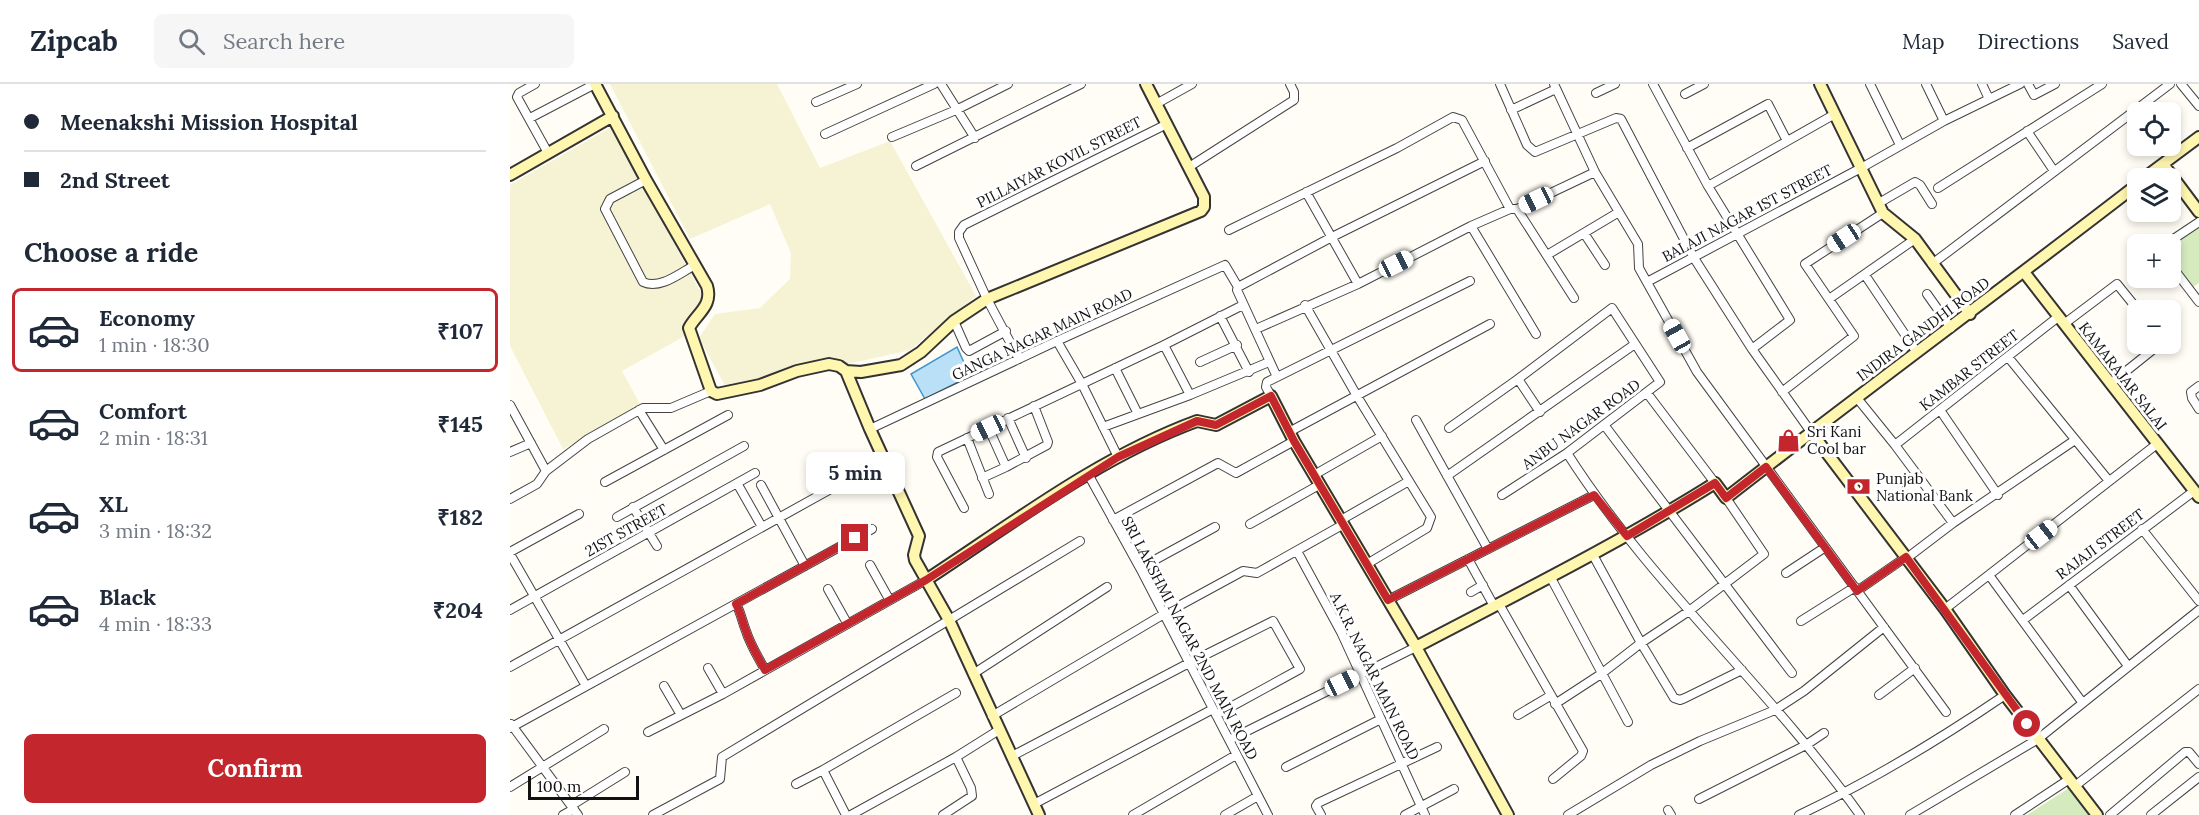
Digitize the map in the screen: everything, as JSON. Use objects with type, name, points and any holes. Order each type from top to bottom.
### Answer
[{"type":"street","points":[[535,84],[517,95],[548,153]]},
{"type":"street","points":[[530,118],[595,84],[646,180],[708,286],[709,300],[705,309],[689,328],[711,391],[717,394],[760,385],[797,371],[829,364],[839,366],[846,371],[861,372],[901,365],[916,356],[954,321],[987,298],[1201,211],[1204,207],[1204,197],[1146,84]]},
{"type":"street","points":[[816,102],[845,86],[856,84]]},
{"type":"street","points":[[825,134],[934,84]]},
{"type":"street","points":[[941,84],[975,138]]},
{"type":"street","points":[[892,137],[956,110],[1008,84]]},
{"type":"street","points":[[916,166],[1081,84]]},
{"type":"street","points":[[1156,104],[1192,84]]},
{"type":"street","points":[[1189,167],[1294,100],[1294,92],[1290,84]]},
{"type":"street","points":[[1500,84],[1527,145],[1535,152],[1616,118],[1623,122],[1694,258],[1752,349],[1811,432],[1907,557],[2005,695],[2097,815]]},
{"type":"street","points":[[1596,93],[1614,84]]},
{"type":"street","points":[[1653,84],[1708,186],[1790,320],[1752,349]]},
{"type":"street","points":[[1685,94],[1704,84]]},
{"type":"street","points":[[1820,84],[1881,208],[1915,239],[1970,314]]},
{"type":"street","points":[[1870,84],[1900,145]]},
{"type":"street","points":[[1926,84],[1944,121]]},
{"type":"street","points":[[1982,84],[1989,99]]},
{"type":"street","name":"BALAJI NAGAR 1ST STREET","points":[[1647,282],[1944,121],[2020,84]]},
{"type":"street","points":[[2028,84],[2034,95],[2055,84]]},
{"type":"street","points":[[1938,188],[2102,84]]},
{"type":"street","points":[[1932,264],[2170,84]]},
{"type":"street","points":[[2181,84],[2199,106]]},
{"type":"street","points":[[1511,110],[1555,86],[1594,172],[1638,244],[1639,268],[1697,372],[1946,712]]},
{"type":"street","points":[[1687,148],[1768,104],[1787,141]]},
{"type":"street","points":[[1708,186],[1835,114]]},
{"type":"street","points":[[511,171],[613,116]]},
{"type":"street","points":[[1229,230],[1397,148],[1453,117],[1462,120],[1513,209],[1547,255],[1574,298]]},
{"type":"street","name":"PILLAIYAR KOVIL STREET","points":[[987,298],[959,238],[959,232],[964,225],[1167,124]]},
{"type":"street","points":[[2027,131],[2054,171]]},
{"type":"street","points":[[2158,168],[2199,137]]},
{"type":"street","points":[[1277,377],[1243,304],[1237,290],[1238,287],[1332,237],[1485,161]]},
{"type":"street","points":[[2163,164],[2199,212]]},
{"type":"street","points":[[1256,329],[1305,305],[1358,284],[1471,226],[1594,172]]},
{"type":"street","points":[[646,180],[610,199],[605,209],[643,282],[649,285],[662,283],[695,265]]},
{"type":"street","points":[[1782,392],[1854,336],[1805,264],[1915,182],[1920,185],[1932,204]]},
{"type":"street","points":[[1306,192],[1358,284]]},
{"type":"street","name":"INDIRA GANDHI ROAD","points":[[1726,498],[2127,192]]},
{"type":"street","points":[[1547,255],[1619,212]]},
{"type":"street","points":[[2181,234],[2199,222]]},
{"type":"street","points":[[1471,226],[1536,334]]},
{"type":"street","points":[[1584,233],[1605,265]]},
{"type":"street","points":[[1829,299],[1915,239]]},
{"type":"street","name":"GANGA NAGAR MAIN ROAD","points":[[870,429],[1019,358],[1225,265],[1238,287]]},
{"type":"street","name":"KAMARAJAR SALAI","points":[[2024,272],[2196,494]]},
{"type":"street","points":[[1864,275],[1916,351]]},
{"type":"street","points":[[2181,278],[2199,302]]},
{"type":"street","points":[[1470,281],[1266,383],[1316,480],[1416,647],[1508,815]]},
{"type":"street","name":"KAMBAR STREET","points":[[1895,445],[2008,357],[2117,284],[2130,300]]},
{"type":"street","points":[[1927,294],[1951,328]]},
{"type":"street","points":[[987,298],[1019,358]]},
{"type":"street","points":[[964,508],[936,454],[1164,345],[1243,304]]},
{"type":"street","points":[[1305,305],[1431,518],[1430,525],[1367,564]]},
{"type":"street","name":"ANBU NAGAR ROAD","points":[[1502,495],[1605,426],[1660,382],[1612,308],[1518,379]]},
{"type":"street","points":[[1220,316],[1249,372]]},
{"type":"street","points":[[954,321],[969,351],[1006,332]]},
{"type":"street","points":[[1113,520],[1218,463],[1236,472],[1357,396],[1490,324]]},
{"type":"street","points":[[1057,341],[1082,384],[1118,457]]},
{"type":"street","points":[[1447,476],[1635,344]]},
{"type":"street","points":[[1164,345],[1190,395]]},
{"type":"street","points":[[1200,362],[1237,345]]},
{"type":"street","points":[[2110,384],[2148,354]]},
{"type":"street","points":[[2008,357],[2109,481]]},
{"type":"street","points":[[1103,427],[1249,372],[1269,362]]},
{"type":"street","points":[[1115,368],[1138,414]]},
{"type":"street","points":[[846,371],[919,536],[914,555],[949,620],[1039,815]]},
{"type":"street","points":[[1449,428],[1518,379],[1540,412]]},
{"type":"street","points":[[2199,386],[2191,392],[2199,409]]},
{"type":"street","points":[[510,499],[537,484],[546,471],[588,439],[639,410],[649,407],[671,408],[711,391]]},
{"type":"street","points":[[1555,704],[1689,611],[1764,554],[1726,498],[1647,393]]},
{"type":"street","points":[[648,732],[926,580],[1088,474],[1118,457],[1197,421],[1211,425],[1222,423],[1271,396]]},
{"type":"street","points":[[1857,398],[1953,524]]},
{"type":"street","points":[[510,405],[546,471]]},
{"type":"street","points":[[982,478],[1026,458],[1047,445],[1048,442],[1034,406]]},
{"type":"street","points":[[639,410],[664,450]]},
{"type":"street","points":[[1940,410],[1998,495]]},
{"type":"street","points":[[606,482],[728,415]]},
{"type":"street","points":[[1008,418],[1026,458]]},
{"type":"street","points":[[1416,420],[1488,549]]},
{"type":"street","points":[[1605,426],[1792,673]]},
{"type":"street","points":[[988,428],[1006,467]]},
{"type":"street","points":[[1250,524],[1382,436]]},
{"type":"street","points":[[967,438],[989,494]]},
{"type":"street","points":[[1801,621],[1907,557],[2075,441]]},
{"type":"street","points":[[510,452],[531,443]]},
{"type":"street","points":[[1945,609],[2157,444]]},
{"type":"street","points":[[616,517],[744,446]]},
{"type":"street","points":[[1567,453],[1594,495],[1627,536],[1806,745],[1860,815]]},
{"type":"street","name":"21ST STREET","points":[[510,610],[755,473]]},
{"type":"street","name":"SRI LAKSHMI NAGAR 2ND MAIN ROAD","points":[[1088,474],[1140,568],[1268,815]]},
{"type":"street","points":[[510,667],[847,480]]},
{"type":"street","points":[[992,716],[1164,614],[1243,571],[1257,573],[1297,551],[1409,480]]},
{"type":"street","points":[[737,483],[762,527]]},
{"type":"street","points":[[1229,740],[1551,578],[1715,483]]},
{"type":"street","points":[[761,485],[805,566]]},
{"type":"street","name":"RAJAJI STREET","points":[[2022,620],[2142,529],[2196,494]]},
{"type":"street","points":[[1388,600],[1594,495]]},
{"type":"street","points":[[633,507],[657,546]]},
{"type":"street","points":[[579,514],[510,553],[586,686]]},
{"type":"street","points":[[1140,568],[1215,527]]},
{"type":"street","points":[[575,809],[511,726],[872,529]]},
{"type":"street","points":[[2142,529],[2199,601]]},
{"type":"street","points":[[653,815],[720,779],[722,757],[1080,541]]},
{"type":"street","points":[[1786,573],[1824,548]]},
{"type":"street","name":"A.K.R. NAGAR MAIN ROAD","points":[[1297,551],[1341,632],[1425,815]]},
{"type":"street","points":[[1593,555],[1641,643],[1677,699],[1685,698],[1742,670]]},
{"type":"street","points":[[1468,559],[1583,753],[1553,779]]},
{"type":"street","points":[[870,565],[889,599]]},
{"type":"street","points":[[1989,576],[2082,702]]},
{"type":"street","points":[[1551,578],[1628,722]]},
{"type":"street","points":[[1471,592],[1483,585]]},
{"type":"street","points":[[2069,585],[2128,666]]},
{"type":"street","points":[[973,674],[1107,587]]},
{"type":"street","points":[[828,590],[847,623]]},
{"type":"street","points":[[736,604],[744,619],[745,629],[751,643],[765,670]]},
{"type":"street","points":[[1910,815],[2038,739],[2199,609]]},
{"type":"street","points":[[1012,756],[1274,621],[1300,669],[1034,804]]},
{"type":"street","points":[[1568,815],[1651,765],[1700,741],[1775,710],[1804,691],[1884,627]]},
{"type":"street","points":[[708,668],[723,693]]},
{"type":"street","points":[[1879,695],[1915,668]]},
{"type":"street","points":[[664,686],[681,716]]},
{"type":"street","points":[[2015,815],[2072,783],[2199,689]]},
{"type":"street","points":[[796,784],[956,693]]},
{"type":"street","points":[[1799,815],[1844,793],[1959,726],[2005,695]]},
{"type":"street","points":[[1518,715],[1550,696]]},
{"type":"street","points":[[1286,767],[1381,719]]},
{"type":"street","points":[[510,787],[604,729]]},
{"type":"street","points":[[851,815],[956,757],[999,730]]},
{"type":"street","points":[[1699,799],[1806,745],[1824,733]]},
{"type":"street","points":[[1321,815],[1316,806],[1318,803],[1437,747]]},
{"type":"street","points":[[2110,815],[2184,752],[2189,752],[2199,764]]},
{"type":"street","points":[[1133,815],[1236,755]]},
{"type":"street","points":[[944,815],[972,796],[971,788],[956,757]]},
{"type":"street","points":[[823,770],[846,815]]},
{"type":"street","points":[[563,815],[575,809],[625,772]]},
{"type":"street","points":[[2151,815],[2199,777]]},
{"type":"street","points":[[1405,815],[1454,789]]},
{"type":"street","points":[[1225,815],[1258,796]]},
{"type":"shaded area","points":[[610,84],[777,84],[820,168],[890,141],[976,296],[910,350],[728,391],[699,338],[715,314],[760,308],[790,279],[791,253],[770,204],[690,239]]},
{"type":"shaded area","points":[[611,127],[707,304],[683,337],[622,371],[641,406],[563,449],[510,346],[510,185]]},
{"type":"green space","points":[[2199,221],[2199,283],[2193,287],[2181,271],[2181,235]]},
{"type":"green space","points":[[2069,788],[2091,815],[2027,815]]},
{"type":"water","points":[[957,347],[970,376],[925,399],[911,374]]},
{"type":"place","name":"Sri Kani Cool bar","points":[[1789,440]]},
{"type":"place","name":"Punjab National Bank","points":[[1858,487]]},
{"type":"route","points":[[855,538],[736,604],[744,619],[745,629],[751,643],[765,670],[926,580],[1088,474],[1118,457],[1200,420],[1211,425],[1222,423],[1271,396],[1294,441],[1388,600],[1594,495],[1627,536],[1715,483],[1726,498],[1766,467],[1857,591],[1906,557],[2027,724]]}]
